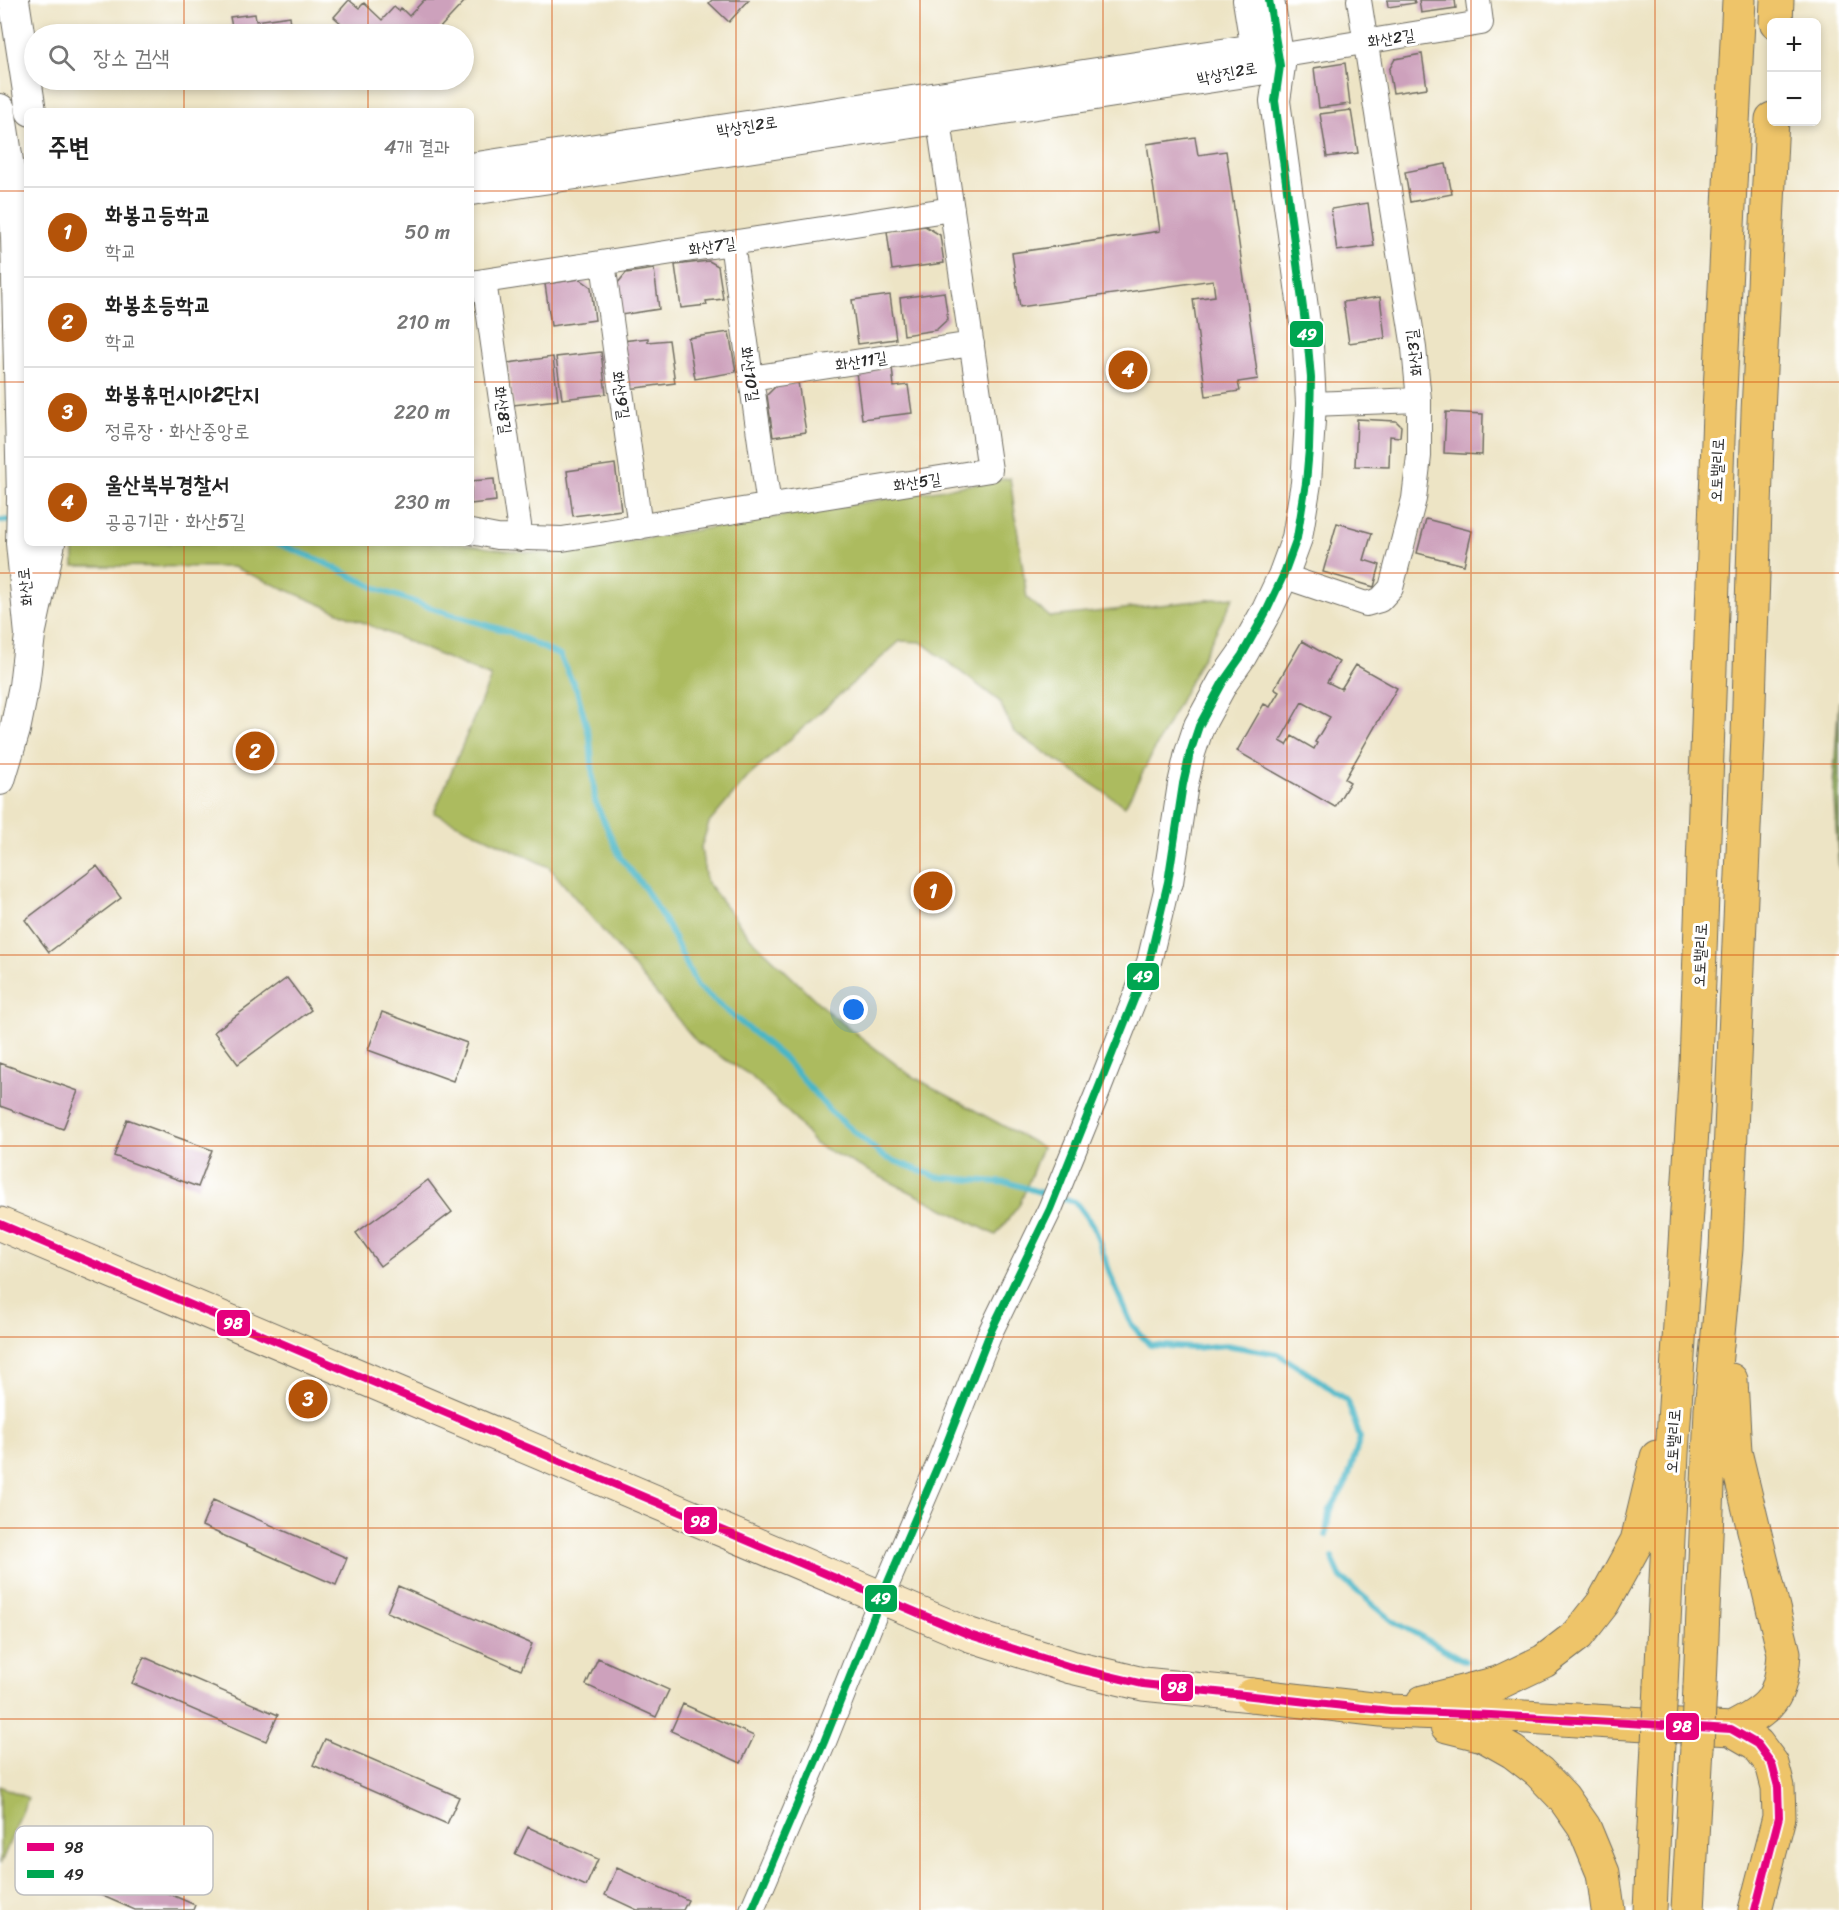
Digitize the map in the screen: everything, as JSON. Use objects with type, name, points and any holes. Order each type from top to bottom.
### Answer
[{"type":"highway","name":"오토밸리로","points":[[1650,1910],[1696,1065],[1719,412],[1739,0]]},
{"type":"highway","points":[[1776,18],[1777,0]]},
{"type":"highway","points":[[1688,1910],[1711,1409],[1726,1249],[1748,725],[1758,401],[1772,126]]},
{"type":"highway","points":[[1726,1249],[1735,1452],[1784,1653],[1782,1677],[1773,1699],[1758,1715],[1731,1729]]},
{"type":"highway","points":[[1390,1711],[1498,1683],[1544,1661],[1578,1635],[1603,1603],[1637,1541],[1655,1466],[1679,1346]]},
{"type":"highway","points":[[1252,1695],[1390,1711],[1731,1729],[1757,1744],[1772,1764],[1778,1787],[1779,1817],[1755,1910]]},
{"type":"highway","points":[[1390,1711],[1483,1735],[1513,1752],[1539,1772],[1563,1797],[1584,1827],[1603,1873],[1608,1910]]},
{"type":"main road","points":[[0,1224],[970,1635],[1071,1667],[1143,1684],[1252,1695]]},
{"type":"street","points":[[14,0],[24,65]]},
{"type":"street","points":[[752,1910],[824,1742],[990,1333],[1050,1209],[1149,962],[1168,882],[1183,784],[1199,726],[1267,610],[1297,538],[1306,483],[1311,404],[1308,345],[1275,101],[1280,66],[1264,58],[1248,0]]},
{"type":"street","points":[[1264,58],[1269,0]]},
{"type":"street","name":"화산3길","points":[[1282,576],[1366,604],[1380,600],[1392,588],[1414,499],[1419,456],[1419,400],[1406,290],[1359,0]]},
{"type":"street","name":"화산2길","points":[[1264,58],[1481,23],[1478,0]]},
{"type":"street","name":"박상진2로","points":[[474,189],[938,108],[1264,58]]},
{"type":"street","points":[[28,90],[31,108]]},
{"type":"street","name":"박상진2로","points":[[474,168],[938,108]]},
{"type":"street","name":"화산5길","points":[[474,533],[521,539],[562,539],[990,470],[938,108]]},
{"type":"street","name":"화산로","points":[[0,109],[13,194],[22,499],[21,543],[30,635]]},
{"type":"street","name":"화산7길","points":[[477,282],[952,209]]},
{"type":"street","name":"화산10길","points":[[732,243],[769,506]]},
{"type":"street","name":"화산9길","points":[[603,263],[640,527]]},
{"type":"street","name":"화산8길","points":[[477,282],[521,539]]},
{"type":"street","name":"화산11길","points":[[751,378],[972,344]]},
{"type":"street","points":[[1311,404],[1419,400]]},
{"type":"street","name":"화산로","points":[[0,780],[15,730],[24,686],[30,635],[49,546]]},
{"type":"green space","points":[[1010,478],[1027,598],[1050,617],[1234,597],[1125,806],[1014,732],[999,701],[921,642],[900,641],[748,777],[709,823],[701,847],[706,881],[748,935],[827,1011],[910,1075],[1042,1147],[1020,1204],[996,1235],[815,1144],[793,1117],[750,1075],[697,1042],[549,867],[434,813],[491,677],[233,567],[74,566],[74,546],[474,546],[509,551],[558,553]]},
{"type":"green space","points":[[1839,701],[1839,869],[1833,785]]},
{"type":"green space","points":[[0,1786],[28,1798],[0,1865]]},
{"type":"building","points":[[349,0],[359,8],[364,3],[382,20],[394,7],[399,11],[401,8],[409,16],[424,0],[466,0],[443,24],[342,24],[334,17]]},
{"type":"building","points":[[712,0],[749,0],[729,22],[709,3]]},
{"type":"building","points":[[1387,0],[1414,0],[1415,3],[1388,7]]},
{"type":"building","points":[[1419,0],[1455,0],[1456,8],[1421,13]]},
{"type":"building","points":[[255,14],[256,21],[290,16],[291,24],[231,24],[230,17]]},
{"type":"building","points":[[1422,54],[1427,88],[1393,93],[1389,70],[1395,59]]},
{"type":"building","points":[[1345,63],[1350,104],[1319,108],[1314,68]]},
{"type":"building","points":[[1351,110],[1358,153],[1327,157],[1320,114]]},
{"type":"building","points":[[1195,137],[1198,155],[1226,151],[1258,379],[1238,382],[1240,391],[1206,396],[1193,299],[1215,296],[1213,280],[1020,307],[1012,253],[1160,231],[1147,144]]},
{"type":"building","points":[[1446,164],[1452,194],[1410,202],[1405,172]]},
{"type":"building","points":[[1368,203],[1374,246],[1337,251],[1331,209]]},
{"type":"building","points":[[925,226],[940,235],[944,263],[892,270],[887,231]]},
{"type":"building","points":[[709,261],[718,266],[723,299],[706,301],[707,305],[681,308],[675,265]]},
{"type":"building","points":[[654,269],[659,309],[621,315],[617,284],[626,273]]},
{"type":"building","points":[[580,279],[591,287],[595,320],[551,326],[545,284]]},
{"type":"building","points":[[944,292],[948,319],[936,330],[904,335],[900,298]]},
{"type":"building","points":[[890,295],[896,339],[858,344],[852,300]]},
{"type":"building","points":[[1380,297],[1385,338],[1349,343],[1343,302]]},
{"type":"building","points":[[729,332],[736,372],[695,379],[688,338]]},
{"type":"building","points":[[648,338],[648,342],[669,340],[675,383],[628,389],[622,341]]},
{"type":"building","points":[[601,352],[606,394],[562,399],[556,357]]},
{"type":"building","points":[[553,357],[558,400],[513,405],[508,363]]},
{"type":"building","points":[[892,367],[894,387],[908,385],[912,413],[862,419],[856,372]]},
{"type":"building","points":[[798,382],[806,432],[773,437],[767,395],[776,386]]},
{"type":"building","points":[[1446,412],[1483,414],[1482,455],[1444,453]]},
{"type":"building","points":[[1357,419],[1396,421],[1401,426],[1400,437],[1390,436],[1389,467],[1355,466]]},
{"type":"building","points":[[615,464],[621,510],[573,516],[567,471]]},
{"type":"building","points":[[494,479],[496,501],[474,504],[474,481]]},
{"type":"building","points":[[1426,519],[1472,531],[1464,565],[1417,553]]},
{"type":"building","points":[[1337,523],[1372,533],[1364,560],[1380,565],[1374,587],[1323,572]]},
{"type":"building","points":[[1302,641],[1339,662],[1327,682],[1341,689],[1356,665],[1397,688],[1345,779],[1350,782],[1335,807],[1237,751],[1264,704],[1270,707],[1279,692],[1274,689]],"holes":[[[1302,702],[1330,717],[1315,742],[1317,743],[1314,749],[1292,736],[1287,745],[1280,741]]]},
{"type":"building","points":[[97,866],[121,898],[49,952],[25,920]]},
{"type":"building","points":[[287,978],[311,1010],[238,1064],[214,1032]]},
{"type":"building","points":[[382,1012],[467,1043],[453,1081],[368,1050]]},
{"type":"building","points":[[0,1063],[78,1091],[63,1129],[0,1106]]},
{"type":"building","points":[[127,1119],[212,1150],[198,1187],[114,1156]]},
{"type":"building","points":[[428,1180],[452,1212],[380,1266],[356,1233]]},
{"type":"building","points":[[213,1500],[347,1558],[336,1585],[202,1526]]},
{"type":"building","points":[[398,1586],[532,1644],[521,1670],[387,1612]]},
{"type":"building","points":[[144,1657],[278,1715],[266,1741],[132,1683]]},
{"type":"building","points":[[598,1658],[669,1690],[656,1717],[586,1685]]},
{"type":"building","points":[[683,1704],[754,1736],[741,1763],[671,1731]]},
{"type":"building","points":[[325,1739],[459,1797],[447,1824],[313,1765]]},
{"type":"building","points":[[528,1827],[598,1859],[586,1886],[515,1854]]},
{"type":"building","points":[[617,1868],[688,1900],[683,1910],[637,1910],[605,1895]]},
{"type":"building","points":[[101,1895],[172,1895],[195,1905],[193,1910],[135,1910]]},
{"type":"waterway","points":[[0,520],[14,521]]},
{"type":"waterway","points":[[284,546],[380,590],[510,632],[560,656],[577,691],[590,739],[595,801],[620,857],[644,887],[669,928],[697,986],[784,1058],[830,1111],[884,1157],[937,1177],[1010,1183],[1049,1195]]},
{"type":"waterway","points":[[1061,1198],[1075,1202],[1094,1227],[1113,1282],[1132,1325],[1150,1345],[1193,1348],[1226,1345],[1278,1354],[1348,1402],[1360,1438],[1347,1481],[1329,1512],[1326,1535]]},
{"type":"waterway","points":[[1332,1558],[1341,1578],[1393,1621],[1465,1661]]},
{"type":"transit line","name":"49","points":[[752,1910],[824,1742],[990,1333],[1050,1209],[1149,962],[1168,882],[1183,784],[1199,726],[1267,610],[1297,538],[1309,449],[1311,378],[1275,101],[1280,66],[1269,0]]},
{"type":"transit line","name":"98","points":[[0,1224],[970,1635],[1071,1667],[1143,1684],[1390,1711],[1731,1729],[1757,1744],[1772,1764],[1778,1787],[1779,1817],[1755,1910]]},
{"type":"place","name":"울산북부경찰서","points":[[1128,370]]},
{"type":"place","name":"화봉초등학교","points":[[255,751]]},
{"type":"place","name":"화봉고등학교","points":[[933,891]]},
{"type":"place","name":"화봉휴먼시아2단지","points":[[308,1399]]}]
